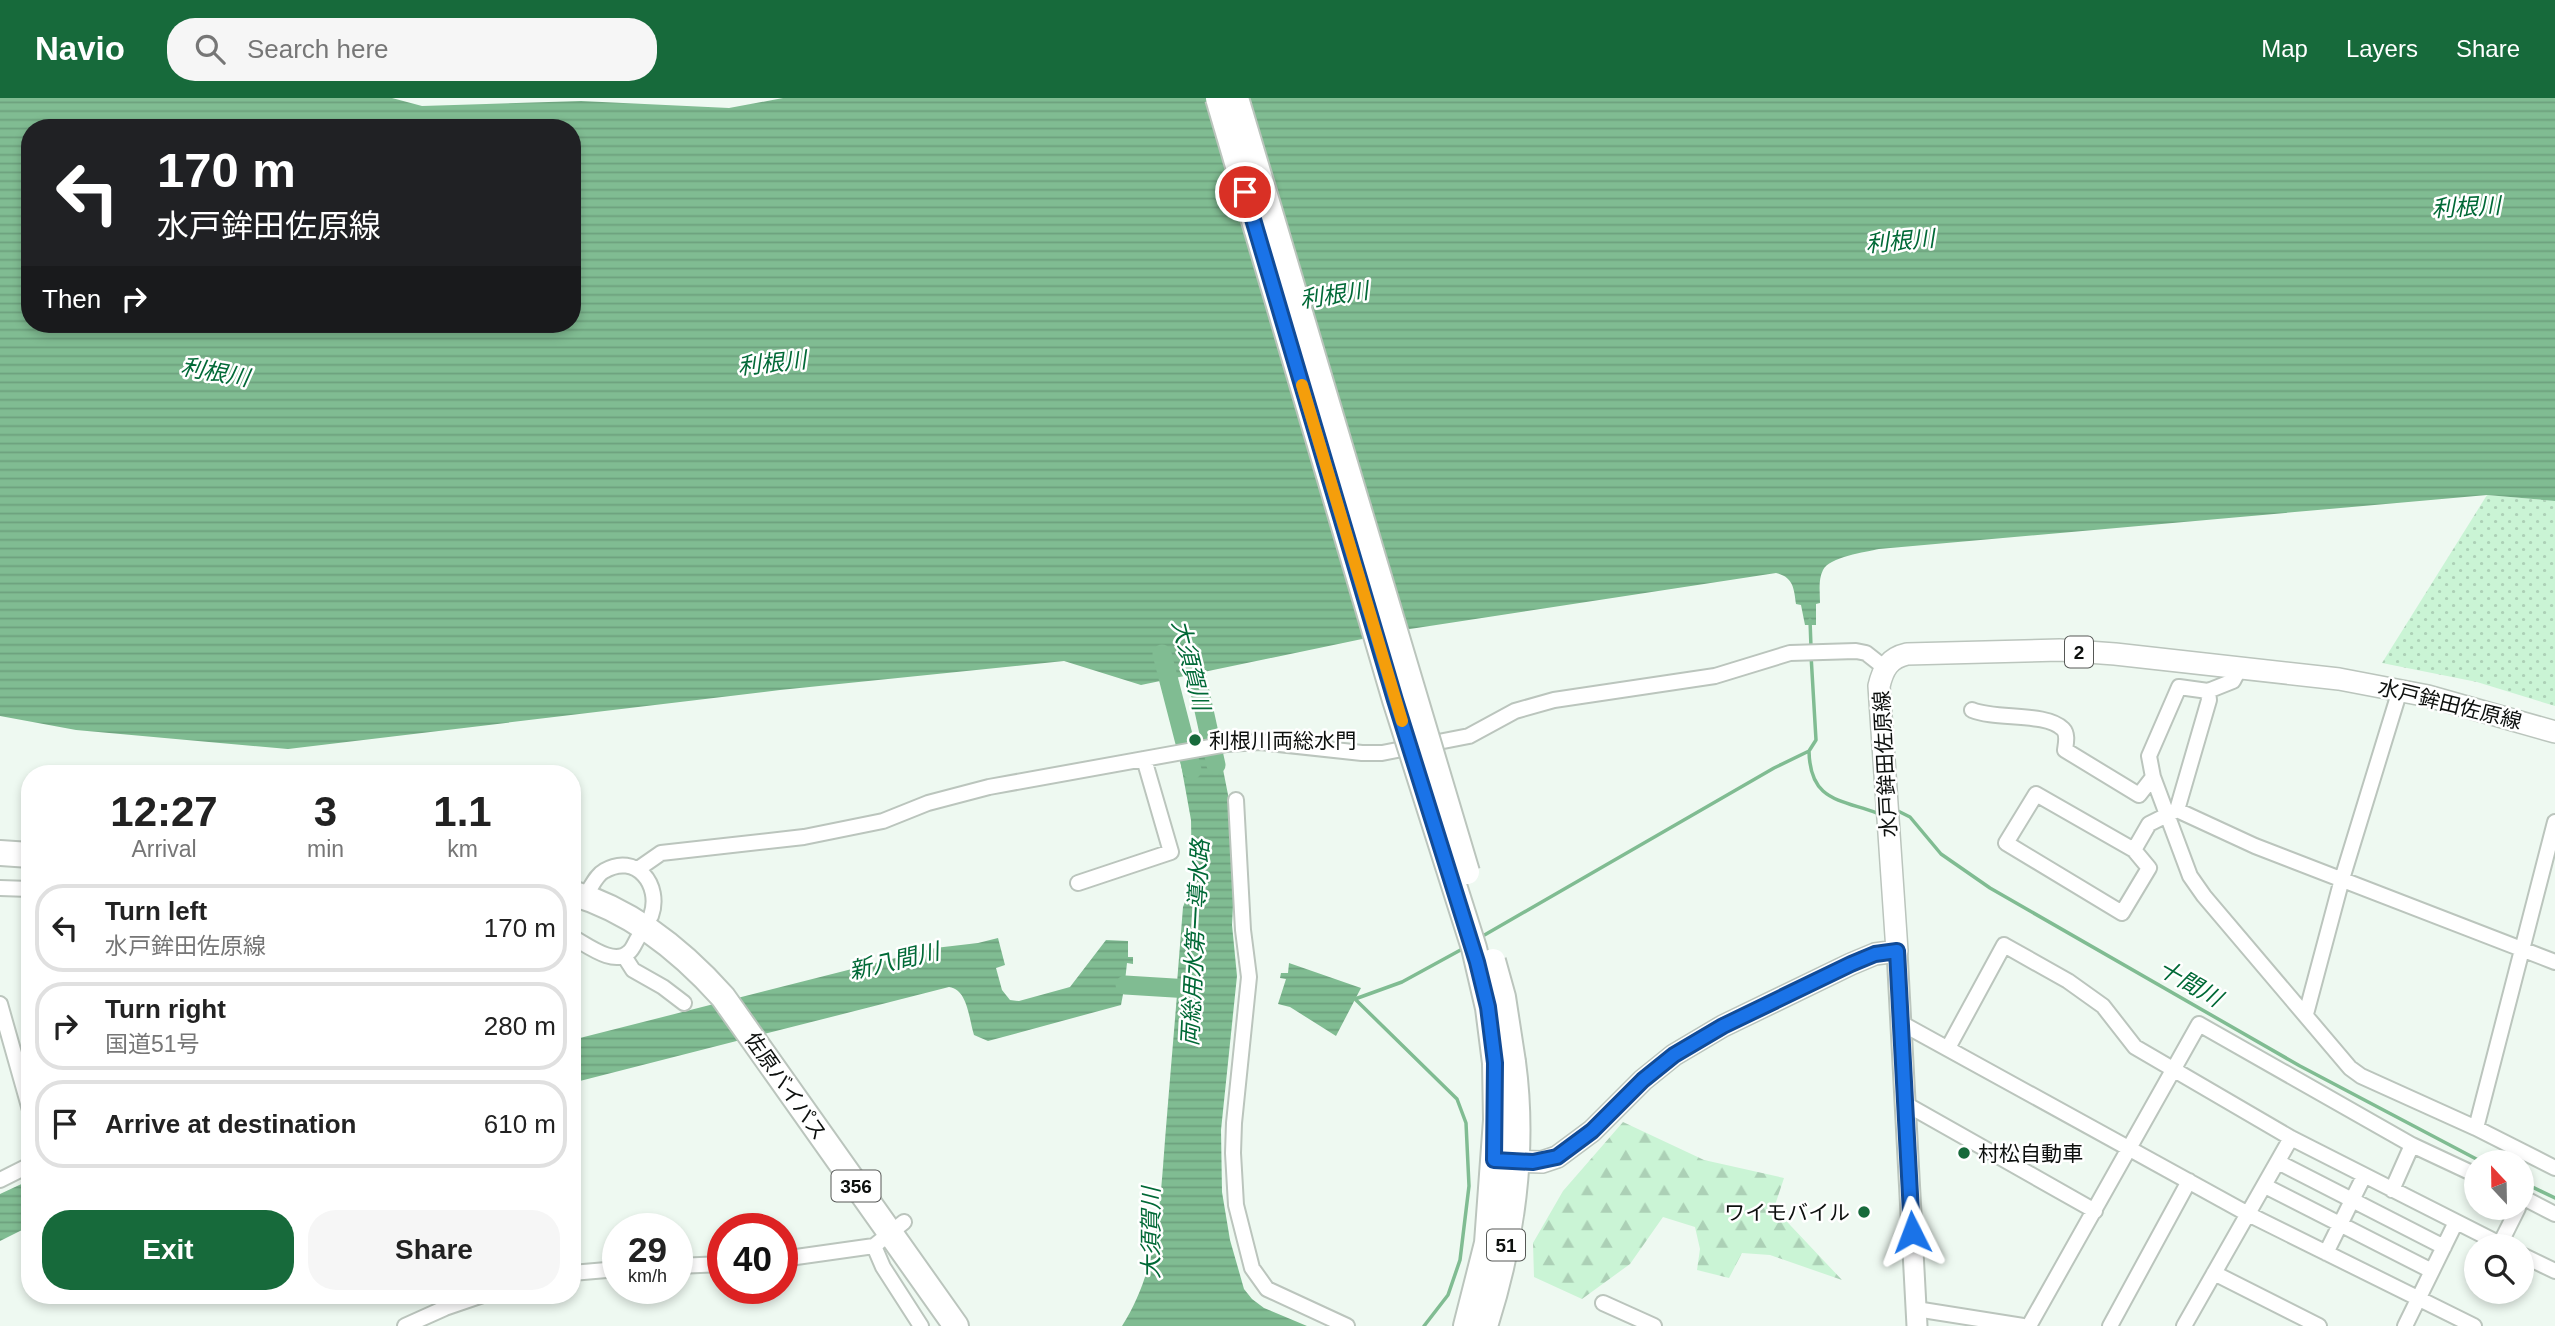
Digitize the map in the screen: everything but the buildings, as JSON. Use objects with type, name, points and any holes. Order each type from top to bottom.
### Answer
[{"type":"highway","name":"51","points":[[1218,98],[1391,686],[1474,948],[1504,1063]]},
{"type":"highway","name":"51","points":[[1236,98],[1503,997],[1506,1245],[1485,1326]]},
{"type":"highway","points":[[0,853],[21,854]]},
{"type":"highway","name":"佐原バイパス","points":[[581,896],[630,919],[674,948],[723,997],[956,1326]]},
{"type":"highway","name":"51","points":[[1466,1326],[1505,1162]]},
{"type":"highway","points":[[1459,1326],[1477,1286]]},
{"type":"main road","name":"水戸鉾田佐原線","points":[[1897,951],[1879,686],[1885,668],[1898,656],[1908,653],[2060,650],[2339,679],[2463,704],[2555,732]]},
{"type":"main road","points":[[1505,1162],[1542,1162],[1557,1157],[1592,1131],[1643,1080],[1699,1039],[1851,964],[1875,954],[1897,951]]},
{"type":"street","points":[[638,869],[661,853],[804,837],[883,821],[928,803],[989,787],[1221,745],[1260,742],[1376,754],[1469,736],[1515,711],[1554,699],[1715,676],[1790,653],[1856,651],[1866,653],[1885,668]]},
{"type":"street","points":[[2240,668],[2233,681],[2208,691],[2179,687],[2149,756],[2153,777],[2172,812],[2190,876],[2350,1068],[2361,1076],[2476,1128],[2555,1168]]},
{"type":"street","points":[[2306,1014],[2342,879],[2400,690]]},
{"type":"street","points":[[2134,850],[2149,824],[2172,812],[2208,700],[2208,691]]},
{"type":"street","points":[[1972,710],[1985,715],[2049,721],[2063,729],[2067,736],[2065,750],[2139,795],[2153,777]]},
{"type":"street","points":[[1079,883],[1171,852],[1144,759]]},
{"type":"street","points":[[2036,794],[2134,850],[2149,868],[2122,913],[2006,843],[2036,794]]},
{"type":"street","points":[[1236,800],[1243,929],[1249,977],[1234,1123],[1236,1205],[1252,1268],[1266,1289],[1332,1323],[1347,1326]]},
{"type":"street","points":[[2172,812],[2555,962]]},
{"type":"street","points":[[2476,1128],[2555,822]]},
{"type":"street","points":[[581,892],[604,871],[623,865],[638,869],[653,887],[651,916]]},
{"type":"street","points":[[0,888],[21,889]]},
{"type":"street","points":[[581,942],[610,957],[624,956],[630,952],[638,938]]},
{"type":"street","points":[[1948,1048],[2004,945],[2068,981],[2103,1006],[2135,1046],[2291,1138],[2480,1234]]},
{"type":"street","points":[[1897,951],[1917,1318],[2023,1326]]},
{"type":"street","points":[[624,956],[633,970],[663,986],[684,1003]]},
{"type":"street","points":[[0,1004],[21,1078]]},
{"type":"street","points":[[1901,1024],[2248,1214],[2474,1326]]},
{"type":"street","points":[[2029,1326],[2199,1024],[2412,1145],[2464,1169]]},
{"type":"street","points":[[1904,1103],[2095,1211]]},
{"type":"street","points":[[2184,1326],[2291,1138]]},
{"type":"street","points":[[2392,1190],[2412,1145]]},
{"type":"street","points":[[2278,1162],[2444,1247]]},
{"type":"street","points":[[0,1180],[21,1170]]},
{"type":"street","points":[[2326,1253],[2364,1176]]},
{"type":"street","points":[[2110,1326],[2189,1181]]},
{"type":"street","points":[[2265,1186],[2432,1270]]},
{"type":"street","points":[[2534,1204],[2555,1214]]},
{"type":"street","points":[[2405,1326],[2456,1222]]},
{"type":"street","points":[[798,1255],[889,1234],[883,1267],[921,1326]]},
{"type":"street","points":[[2534,1261],[2555,1271]]},
{"type":"street","points":[[581,1272],[602,1270]]},
{"type":"street","points":[[2214,1273],[2319,1326]]},
{"type":"street","points":[[405,1326],[457,1304]]},
{"type":"street","points":[[1603,1304],[1654,1326]]},
{"type":"green space","points":[[2487,495],[2555,501],[2555,706],[2477,682],[2382,663]]},
{"type":"green space","points":[[1623,1122],[1704,1160],[1784,1178],[1774,1208],[1842,1280],[1770,1255],[1742,1253],[1729,1278],[1697,1270],[1700,1249],[1695,1227],[1663,1217],[1630,1264],[1582,1299],[1534,1277],[1533,1243],[1563,1191]]},
{"type":"water","name":"利根川","points":[[0,98],[392,98],[422,106],[581,101],[729,108],[783,98],[2555,98],[2555,501],[2487,495],[1879,549],[1848,556],[1827,565],[1820,578],[1820,603],[1816,604],[1816,625],[1805,625],[1801,605],[1796,604],[1792,584],[1786,577],[1776,573],[1410,629],[1141,685],[1064,661],[780,690],[288,749],[76,730],[0,716]]},
{"type":"water","points":[[1220,754],[1232,815],[1235,867],[1232,925],[1237,976],[1221,1130],[1222,1192],[1230,1240],[1244,1289],[1264,1308],[1307,1326],[1122,1326],[1134,1305],[1150,1259],[1161,1188],[1177,995],[1173,994],[1173,984],[1177,983],[1183,907],[1192,884],[1191,820],[1180,759]]},
{"type":"water","points":[[998,938],[1005,965],[996,968],[1002,990],[1010,1000],[1019,1001],[1070,987],[1106,940],[1128,941],[1128,957],[1133,957],[1133,964],[1127,963],[1125,981],[1150,983],[1150,991],[1124,989],[1121,1005],[988,1041],[974,1035],[964,999],[955,989],[949,987],[581,1081],[581,1038],[935,948]]},
{"type":"water","points":[[1289,963],[1361,988],[1336,1036],[1290,1007],[1278,1004],[1286,979],[1280,978],[1281,973],[1288,973]]},
{"type":"water","points":[[21,1184],[21,1230],[0,1241],[0,1194]]},
{"type":"waterway","points":[[1810,620],[1811,647]]},
{"type":"waterway","name":"両総用水第一導水路","points":[[1191,651],[1216,765]]},
{"type":"waterway","name":"大須賀川","points":[[1162,654],[1192,770]]},
{"type":"waterway","points":[[1481,937],[1774,768],[1809,751],[1816,740],[1811,655]]},
{"type":"waterway","name":"十間川","points":[[1809,751],[1815,780],[1821,789],[1829,796],[1877,813]]},
{"type":"waterway","name":"十間川","points":[[1896,810],[1910,817],[1941,854],[1990,888],[2300,1066],[2464,1153]]},
{"type":"waterway","points":[[1424,1326],[1448,1295],[1460,1260],[1469,1186],[1466,1123],[1457,1099],[1355,999],[1402,982],[1466,947]]},
{"type":"waterway","name":"新八間川","points":[[1125,985],[1190,989]]},
{"type":"waterway","name":"十間川","points":[[2534,1188],[2555,1198]]},
{"type":"slow traffic","points":[[1302,385],[1402,721]]},
{"type":"place","name":"利根川両総水門","points":[[1195,740]]},
{"type":"place","name":"村松自動車","points":[[1964,1153]]},
{"type":"place","name":"ワイモバイル","points":[[1864,1212]]},
{"type":"route","points":[[1245,192],[1395,700],[1474,948],[1488,1007],[1495,1063],[1494,1160],[1542,1162],[1557,1157],[1592,1131],[1643,1080],[1699,1039],[1868,956],[1897,951],[1912,1232]]}]
